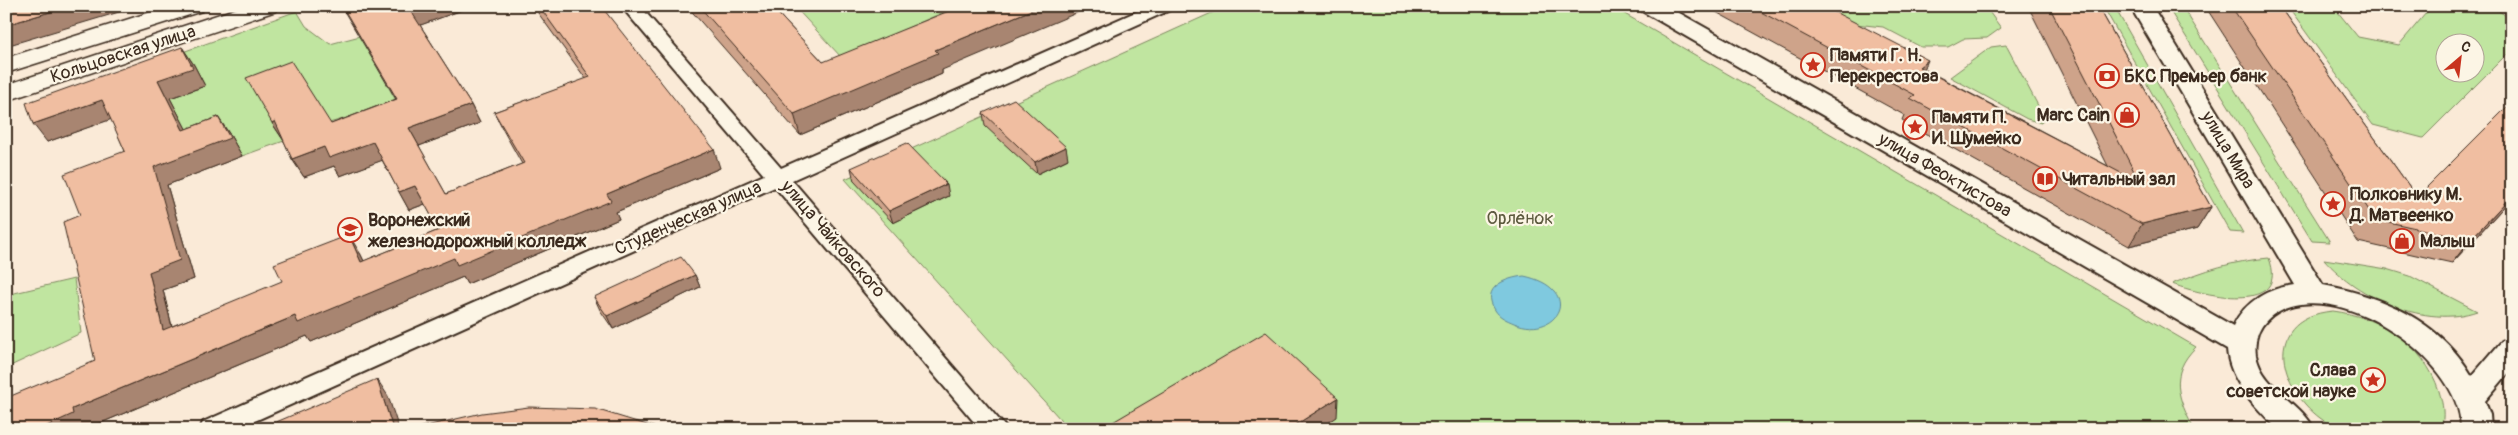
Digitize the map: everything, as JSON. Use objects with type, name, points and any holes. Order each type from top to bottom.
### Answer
[{"type":"main road","name":"Кольцовская улица","points":[[6,66],[194,6]]},
{"type":"main road","name":"Кольцовская улица","points":[[6,93],[268,6]]},
{"type":"street","name":"улица Чайковского","points":[[630,6],[995,429]]},
{"type":"street","name":"Студенческая улица","points":[[212,429],[1164,6]]},
{"type":"street","name":"улица Феоктистова","points":[[1650,6],[2241,344]]},
{"type":"street","name":"улица Мира","points":[[2141,6],[2315,294]]},
{"type":"street","points":[[2299,429],[2269,401],[2255,383],[2245,363],[2241,344],[2248,321],[2257,311],[2292,295],[2315,294],[2367,307],[2417,332],[2443,356],[2470,398],[2476,429]]},
{"type":"street","points":[[2470,398],[2512,349]]},
{"type":"green space","points":[[794,6],[958,6],[841,57]]},
{"type":"green space","name":"Орлёнок","points":[[1227,6],[1611,6],[2196,347],[2187,357],[2182,367],[2178,387],[2180,397],[2194,429],[1069,429],[845,179]]},
{"type":"green space","points":[[1823,6],[1979,6],[1987,9],[2001,28],[1987,38],[1963,39],[1948,47],[1921,47],[1883,27],[1855,24]]},
{"type":"green space","points":[[2103,6],[2114,6],[2243,233],[2230,232]]},
{"type":"green space","points":[[2167,6],[2182,6],[2330,242],[2312,241]]},
{"type":"green space","points":[[2287,6],[2333,6],[2358,37],[2399,45],[2432,6],[2492,6],[2512,20],[2512,49],[2486,75],[2486,32],[2436,32],[2436,82],[2479,82],[2423,138],[2373,125]]},
{"type":"green space","points":[[297,11],[306,26],[330,44],[360,36],[398,104],[329,123],[257,96],[284,141],[242,156],[230,135],[175,156],[150,106],[152,63]]},
{"type":"green space","points":[[2006,45],[2044,117],[2041,123],[2027,119],[1950,77],[1991,47]]},
{"type":"green space","points":[[2269,258],[2272,276],[2267,288],[2255,295],[2239,297],[2220,296],[2172,284],[2219,267]]},
{"type":"green space","points":[[2324,259],[2387,269],[2410,276],[2477,311],[2457,316],[2436,316],[2415,313],[2394,306],[2355,286]]},
{"type":"green space","points":[[74,279],[81,333],[6,368],[6,295]]},
{"type":"green space","points":[[2333,311],[2367,319],[2383,327],[2398,336],[2423,360],[2432,374],[2442,401],[2443,419],[2441,429],[2342,429],[2335,427],[2317,415],[2302,400],[2290,382],[2284,363],[2285,344],[2292,329],[2308,317]]},
{"type":"water","points":[[1524,276],[1543,282],[1554,291],[1559,301],[1558,311],[1553,319],[1543,325],[1530,327],[1509,321],[1497,312],[1491,302],[1491,295],[1497,285],[1510,279]]},
{"type":"building","points":[[6,6],[70,6],[6,25]]},
{"type":"building","points":[[342,6],[415,6],[409,8],[471,105],[409,128],[446,194],[524,163],[494,112],[590,77],[539,6],[601,6],[714,149],[607,194],[611,201],[457,265],[454,258],[298,323],[295,316],[72,409],[73,414],[40,429],[6,429],[6,398],[95,361],[63,222],[80,215],[64,174],[125,151],[102,100],[33,124],[26,103],[182,47],[193,68],[158,80],[183,130],[218,117],[230,138],[154,167],[180,260],[149,272],[163,330],[282,281],[274,264],[349,235],[361,262],[439,230],[415,186],[399,192],[373,142],[329,158],[324,147],[292,159],[275,121],[272,123],[246,78],[291,61],[331,124],[397,99]]},
{"type":"building","points":[[699,6],[771,6],[823,62],[961,6],[1041,6],[935,50],[938,53],[794,114]]},
{"type":"building","points":[[1750,6],[1823,6],[1928,60],[1919,67],[2140,183],[2049,6],[2098,6],[2211,207],[2142,224],[1910,98],[1915,95]]},
{"type":"building","points":[[2231,6],[2280,6],[2417,197],[2512,102],[2512,195],[2470,240],[2375,219]]},
{"type":"building","points":[[1014,99],[1066,147],[1035,162],[983,113]]},
{"type":"building","points":[[907,143],[947,184],[889,211],[851,168]]},
{"type":"building","points":[[681,257],[695,275],[607,316],[594,297]]},
{"type":"building","points":[[1266,332],[1338,398],[1289,429],[1101,429]]},
{"type":"building","points":[[377,379],[393,429],[260,429]]},
{"type":"building","points":[[529,407],[595,409],[660,429],[413,429],[482,413]]},
{"type":"place","name":"Памяти Г. Н. Перекрестова","points":[[1813,65]]},
{"type":"place","name":"БКС Премьер банк","points":[[2107,76]]},
{"type":"place","name":"Marc Cain","points":[[2127,115]]},
{"type":"place","name":"Памяти П. И. Шумейко","points":[[1915,127]]},
{"type":"place","name":"Читальный зал","points":[[2045,179]]},
{"type":"place","name":"Полковнику М. Д. Матвеенко","points":[[2333,204]]},
{"type":"place","name":"Воронежский железнодорожный колледж","points":[[350,230]]},
{"type":"place","name":"Малыш","points":[[2402,241]]},
{"type":"place","name":"Слава советской науке","points":[[2373,380]]}]
